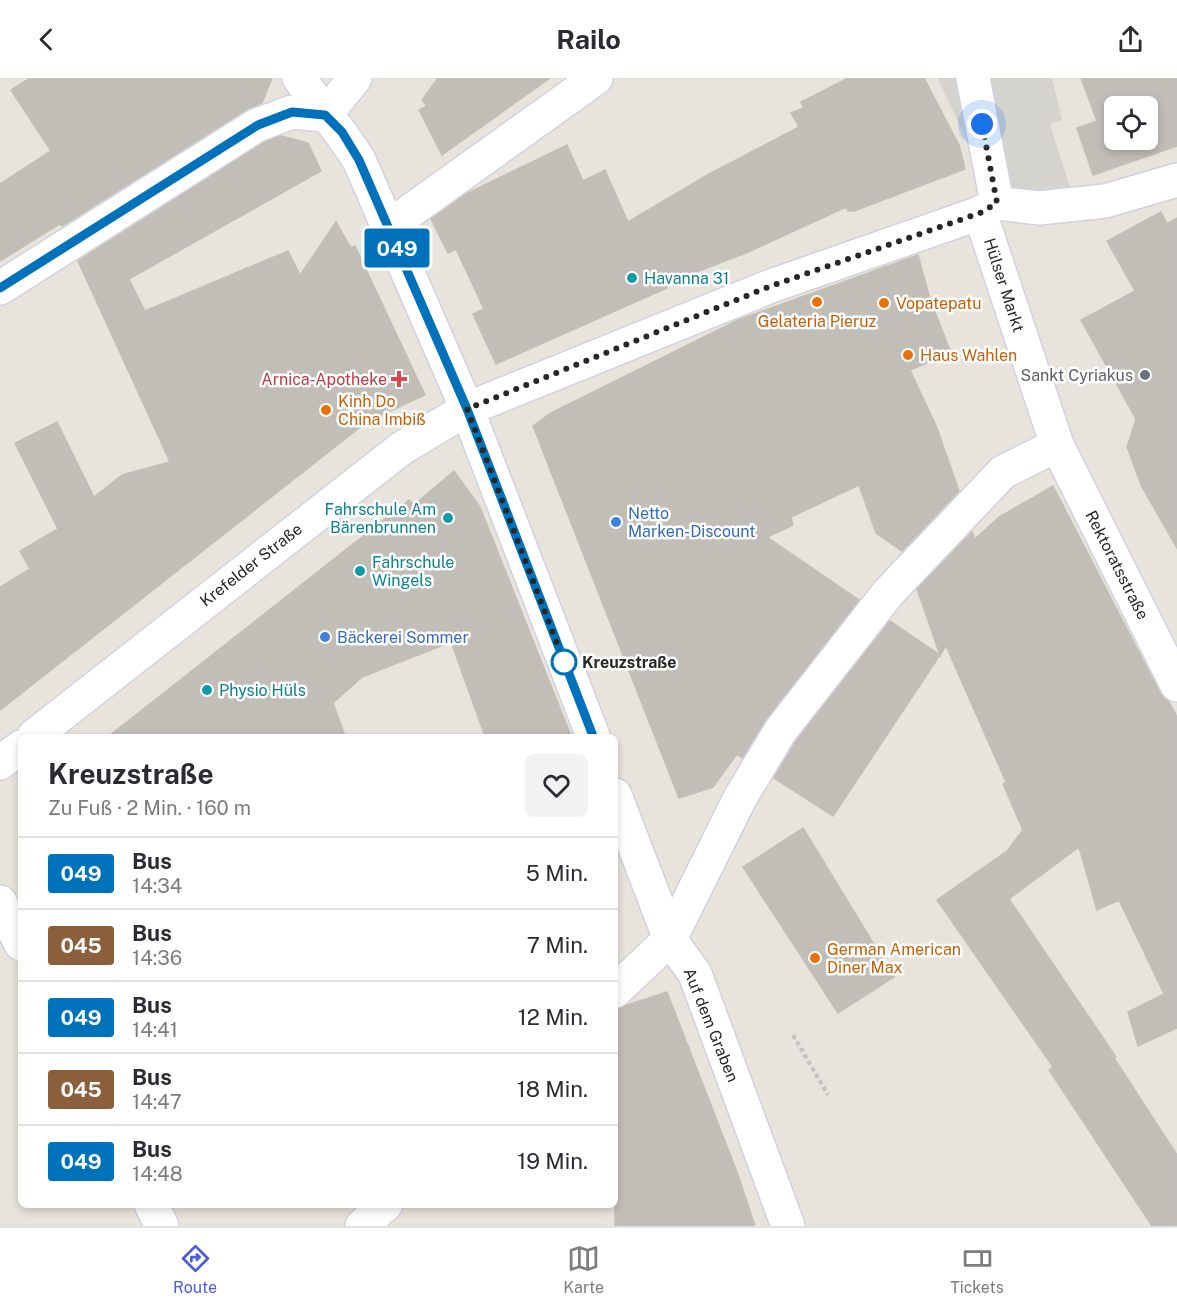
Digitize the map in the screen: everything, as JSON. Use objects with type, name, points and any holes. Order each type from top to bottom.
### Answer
[{"type":"street","points":[[299,78],[325,115],[342,132],[359,160],[467,409],[592,734]]},
{"type":"street","points":[[325,115],[355,78]]},
{"type":"street","points":[[388,227],[596,78]]},
{"type":"street","name":"Hülser Markt","points":[[973,78],[989,208],[1057,444]]},
{"type":"street","points":[[0,288],[258,125],[292,112],[325,115]]},
{"type":"street","points":[[989,208],[1039,208],[1105,201],[1177,180]]},
{"type":"street","name":"Krefelder Straße","points":[[37,734],[402,447],[467,409],[771,286],[989,208]]},
{"type":"street","points":[[618,988],[670,939],[740,798],[782,730],[888,593],[1003,472],[1057,444]]},
{"type":"street","name":"Rektoratsstraße","points":[[1057,444],[1164,629],[1177,685]]},
{"type":"street","points":[[0,764],[18,749]]},
{"type":"street","name":"Auf dem Graben","points":[[618,803],[670,939],[695,974],[788,1226]]},
{"type":"street","points":[[0,902],[18,938]]},
{"type":"street","points":[[153,1208],[162,1226]]},
{"type":"street","points":[[362,1226],[382,1208]]},
{"type":"path","points":[[793,1035],[828,1095]]},
{"type":"shaded area","points":[[937,78],[1052,78],[1062,120],[1050,124],[1074,201],[993,193]]},
{"type":"building","points":[[30,78],[272,78],[262,103],[247,109],[62,226],[61,223],[0,261],[0,184],[51,151],[11,90]]},
{"type":"building","points":[[438,78],[550,78],[442,155],[419,110],[427,106],[422,100]]},
{"type":"building","points":[[848,78],[924,78],[959,145],[965,169],[854,211],[848,211],[846,207],[746,253],[665,284],[667,288],[496,364],[473,314],[484,309],[456,249],[448,253],[431,219],[468,193],[567,145],[583,181],[605,170],[628,222],[709,174],[799,127],[791,113],[804,108],[801,102]]},
{"type":"building","points":[[1081,78],[1177,78],[1177,146],[1093,175],[1077,128],[1097,121]]},
{"type":"building","points":[[281,136],[308,143],[321,171],[129,279],[145,311],[288,251],[300,275],[336,222],[351,248],[355,246],[425,395],[368,421],[0,710],[0,587],[30,569],[20,551],[58,529],[15,443],[57,422],[94,497],[122,475],[170,462],[78,261],[265,142]]},
{"type":"building","name":"Sankt Cyriakus","points":[[1161,212],[1167,224],[1177,218],[1177,548],[1142,487],[1127,447],[1136,419],[1081,320],[1135,291],[1107,241]]},
{"type":"building","points":[[918,255],[930,299],[951,353],[910,370],[937,428],[959,491],[902,551],[876,533],[859,485],[791,517],[793,525],[767,537],[859,600],[766,719],[742,758],[737,754],[713,787],[679,798],[533,426],[551,413],[738,320]]},
{"type":"building","points":[[454,471],[480,507],[570,734],[484,734],[451,642],[362,677],[333,703],[344,734],[112,734],[409,500],[414,505]]},
{"type":"building","points":[[1053,486],[1160,693],[1169,702],[1177,717],[1177,1028],[1138,1046],[1128,1012],[1164,994],[1119,900],[1097,910],[1079,847],[1009,899],[1116,1057],[1114,1058],[1177,1155],[1177,1226],[1152,1226],[1049,1070],[1053,1067],[937,900],[1007,851],[1023,830],[1003,784],[1006,782],[946,646],[833,816],[774,778],[796,741],[890,621],[940,655],[917,589],[972,532],[975,539],[999,517]]},
{"type":"building","points":[[803,828],[894,977],[838,1013],[743,867]]},
{"type":"building","points":[[667,992],[737,1172],[755,1226],[615,1226],[615,1208],[618,1208],[618,1008]]},
{"type":"bus line","name":"049","points":[[0,288],[258,125],[292,112],[325,115],[342,132],[359,160],[467,409],[592,734]]},
{"type":"place","name":"Havanna 31","points":[[632,278]]},
{"type":"place","name":"Gelateria Pieruz","points":[[817,302]]},
{"type":"place","name":"Vopatepatu","points":[[884,303]]},
{"type":"place","name":"Haus Wahlen","points":[[908,355]]},
{"type":"place","name":"Sankt Cyriakus","points":[[1145,375]]},
{"type":"place","name":"Arnica-Apotheke","points":[[399,379]]},
{"type":"place","name":"Kinh Do China Imbiß","points":[[326,410]]},
{"type":"place","name":"Fahrschule Am Bärenbrunnen","points":[[448,518]]},
{"type":"place","name":"Netto Marken-Discount","points":[[616,522]]},
{"type":"place","name":"Fahrschule Wingels","points":[[360,571]]},
{"type":"place","name":"Bäckerei Sommer","points":[[325,637]]},
{"type":"place","name":"Kreuzstraße","points":[[564,662]]},
{"type":"place","name":"Physio Hüls","points":[[207,690]]},
{"type":"place","name":"German American Diner Max","points":[[815,958]]},
{"type":"route","points":[[564,662],[568,672],[467,409],[771,286],[980,213],[997,203],[982,124]]}]
